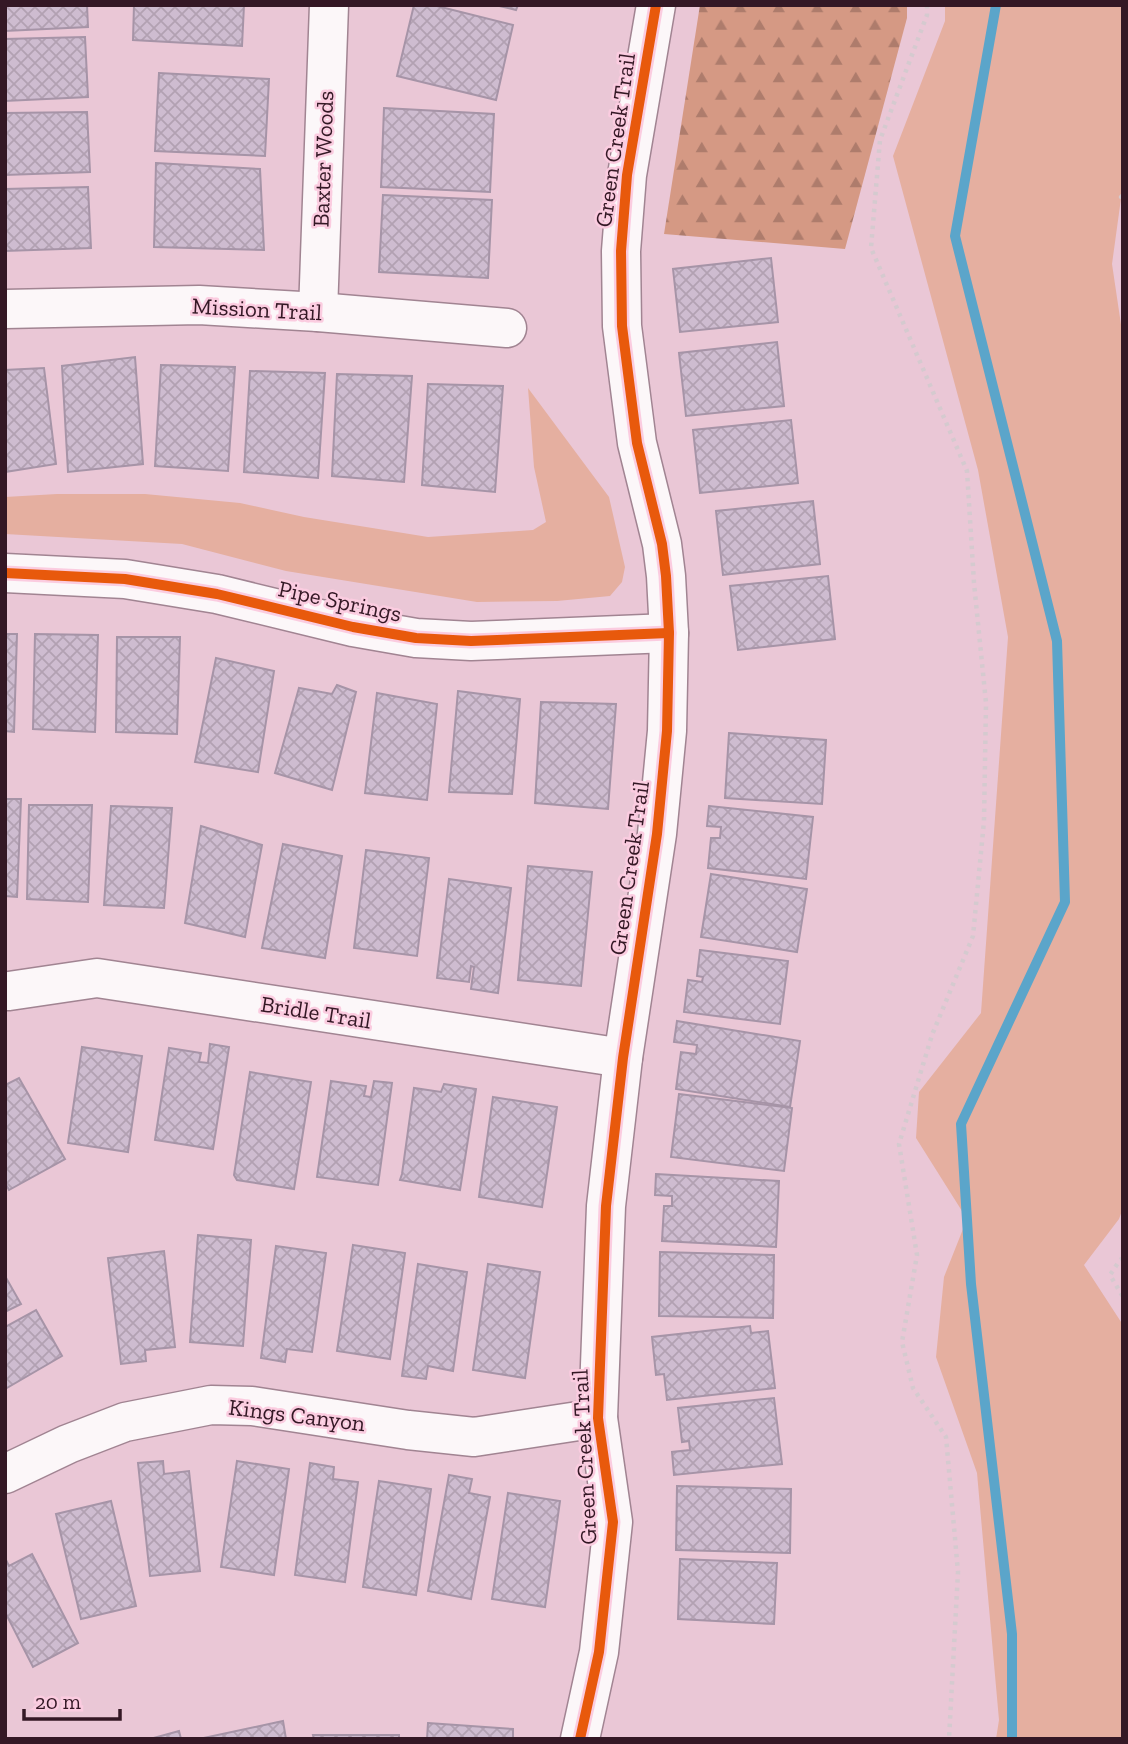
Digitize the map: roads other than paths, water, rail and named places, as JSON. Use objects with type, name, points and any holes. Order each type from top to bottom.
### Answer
[{"type":"street","name":"Baxter Woods","points":[[318,312],[329,5]]},
{"type":"street","name":"Green Creek Trail","points":[[580,1739],[599,1652],[613,1522],[598,1418],[606,1206],[623,1058],[658,821],[667,731],[669,633],[666,576],[662,544],[638,443],[622,326],[621,251],[626,175],[656,5]]},
{"type":"street","name":"Mission Trail","points":[[5,309],[199,305],[507,328]]},
{"type":"street","name":"Pipe Springs","points":[[5,573],[125,579],[217,594],[353,627],[416,638],[471,641],[669,633]]},
{"type":"street","name":"Bridle Trail","points":[[9,991],[97,978],[623,1058]]},
{"type":"street","name":"Kings Canyon","points":[[5,1474],[68,1444],[125,1422],[211,1405],[252,1406],[408,1430],[474,1437],[598,1418]]},
{"type":"waterway","points":[[996,5],[955,236],[1057,641],[1065,902],[961,1124],[971,1284],[1012,1634],[1012,1739]]}]
